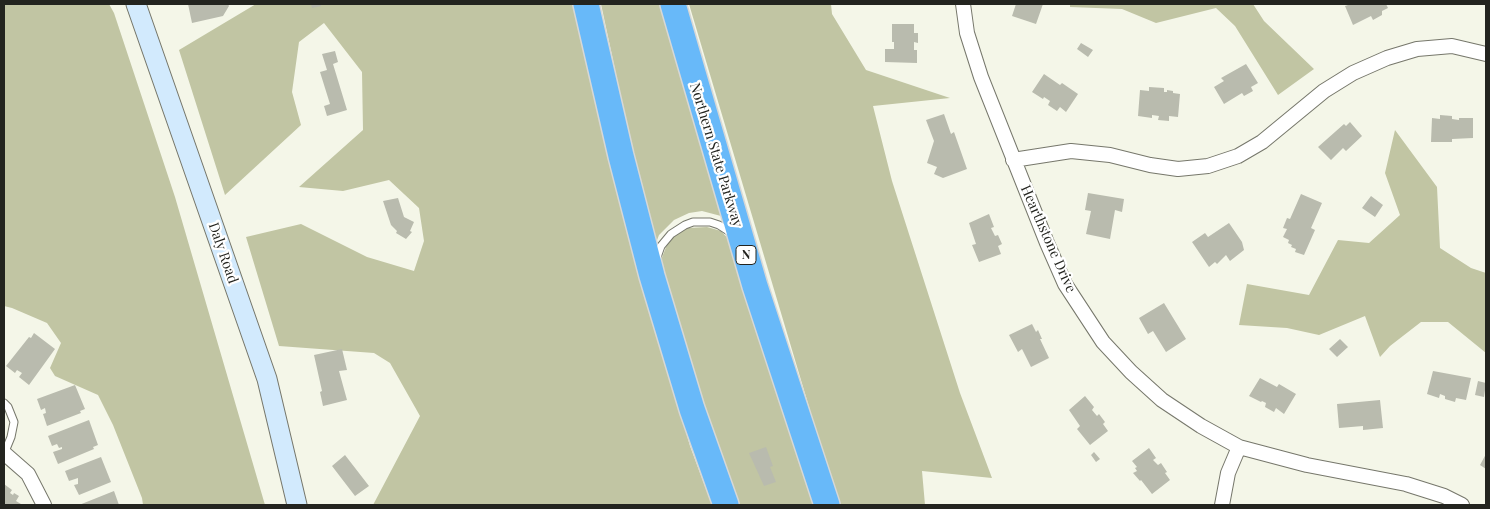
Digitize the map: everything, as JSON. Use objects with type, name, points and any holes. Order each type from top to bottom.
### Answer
[{"type":"highway","points":[[586,4],[620,156],[652,276],[692,409],[726,505]]},
{"type":"highway","name":"Northern State Parkway","points":[[673,4],[743,245],[827,505]]},
{"type":"main road","name":"Daly Road","points":[[136,4],[267,379],[297,505]]},
{"type":"street","name":"Hearthstone Drive","points":[[963,4],[967,33],[981,77],[1065,284],[1103,342],[1130,372],[1162,400],[1201,426],[1239,447],[1307,465],[1406,484],[1444,496],[1462,505]]},
{"type":"street","points":[[1014,160],[1071,151],[1110,155],[1150,165],[1178,169],[1208,166],[1238,156],[1262,142],[1324,91],[1353,73],[1387,58],[1417,49],[1452,46],[1486,54]]},
{"type":"street","points":[[1222,505],[1228,474],[1239,447]]},
{"type":"street","points":[[4,454],[28,474],[44,505]]},
{"type":"lane","points":[[652,276],[657,255],[665,240],[678,229],[693,222],[701,221],[718,225],[734,235],[743,245]]},
{"type":"lane","points":[[4,402],[14,422],[11,437],[4,454]]},
{"type":"green space","points":[[4,4],[109,4],[114,13],[175,197],[265,505],[143,505],[142,498],[113,425],[98,395],[55,376],[50,368],[61,343],[47,323],[4,306]]},
{"type":"green space","points":[[256,4],[573,4],[658,332],[690,446],[712,505],[373,505],[420,416],[390,363],[374,353],[279,346],[246,237],[301,224],[367,257],[414,271],[424,241],[419,208],[389,180],[343,191],[299,187],[363,130],[362,72],[324,23],[299,42],[292,92],[301,125],[225,195],[179,50]]},
{"type":"green space","points":[[601,4],[664,4],[724,214],[721,216],[702,211],[689,213],[674,220],[659,235],[654,248],[652,243]]},
{"type":"green space","points":[[689,4],[831,4],[832,14],[866,70],[950,98],[873,106],[892,181],[960,393],[992,478],[922,471],[925,505],[840,505],[826,464]]},
{"type":"green space","points":[[1070,4],[1253,4],[1264,21],[1314,69],[1278,95],[1235,26],[1216,8],[1156,23],[1122,9],[1070,7]]},
{"type":"green space","points":[[1395,130],[1437,187],[1440,248],[1471,268],[1486,273],[1486,353],[1448,322],[1421,322],[1390,346],[1380,357],[1365,316],[1319,335],[1287,328],[1239,325],[1247,284],[1309,295],[1338,240],[1369,243],[1400,215],[1385,173]]},
{"type":"green space","points":[[707,227],[721,231],[734,245],[820,505],[735,505],[662,277],[661,260],[668,242],[678,233],[688,228]]},
{"type":"building","points":[[188,4],[228,4],[229,6],[223,16],[192,23]]},
{"type":"building","points":[[311,4],[321,4],[321,6],[312,8]]},
{"type":"building","points":[[1016,4],[1043,4],[1036,24],[1012,16]]},
{"type":"building","points":[[1351,4],[1386,4],[1388,8],[1382,11],[1382,15],[1373,20],[1371,16],[1353,25],[1345,6]]},
{"type":"building","points":[[892,24],[914,24],[914,33],[918,33],[918,43],[914,42],[914,50],[917,50],[917,63],[885,62],[885,49],[894,49]]},
{"type":"building","points":[[1081,43],[1093,50],[1088,57],[1077,49]]},
{"type":"building","points":[[335,51],[338,62],[333,64],[347,110],[327,116],[324,106],[330,104],[320,72],[327,70],[322,54]]},
{"type":"building","points":[[1246,64],[1258,83],[1251,87],[1253,91],[1244,96],[1242,93],[1224,104],[1214,87],[1224,81],[1221,78]]},
{"type":"building","points":[[1044,74],[1078,94],[1066,112],[1060,107],[1057,111],[1048,105],[1050,101],[1032,92]]},
{"type":"building","points":[[1149,87],[1164,88],[1164,92],[1167,92],[1167,90],[1180,94],[1178,117],[1169,116],[1169,121],[1158,120],[1159,116],[1152,115],[1152,118],[1138,116],[1140,90],[1149,91]]},
{"type":"building","points":[[944,114],[951,134],[954,132],[967,169],[943,178],[934,174],[937,167],[927,163],[934,141],[926,120]]},
{"type":"building","points":[[1440,115],[1452,116],[1452,119],[1459,120],[1459,118],[1473,118],[1473,138],[1452,139],[1452,142],[1431,142],[1432,118],[1440,119]]},
{"type":"building","points":[[1350,122],[1362,136],[1346,151],[1343,148],[1331,160],[1318,147],[1344,124],[1346,126]]},
{"type":"building","points":[[1088,193],[1124,199],[1122,212],[1115,210],[1110,239],[1086,234],[1091,211],[1085,210]]},
{"type":"building","points":[[1301,194],[1322,203],[1311,228],[1315,230],[1304,255],[1295,252],[1296,249],[1288,243],[1289,240],[1283,237],[1287,229],[1283,228],[1287,218],[1290,219]]},
{"type":"building","points":[[1371,196],[1383,205],[1375,217],[1362,208]]},
{"type":"building","points":[[398,198],[404,217],[414,222],[410,231],[412,232],[406,239],[396,233],[397,231],[391,225],[383,201]]},
{"type":"building","points":[[989,214],[994,227],[991,228],[995,236],[998,235],[1002,244],[998,246],[1001,254],[979,262],[972,245],[976,244],[969,223]]},
{"type":"building","points":[[1229,223],[1242,242],[1244,250],[1230,261],[1226,255],[1217,264],[1215,262],[1209,267],[1192,242],[1205,233],[1208,237]]},
{"type":"building","points":[[1164,303],[1186,339],[1166,352],[1153,331],[1148,334],[1139,318]]},
{"type":"building","points":[[1032,324],[1036,332],[1038,330],[1049,358],[1031,367],[1022,349],[1018,352],[1009,335]]},
{"type":"building","points":[[34,333],[55,349],[29,385],[19,377],[22,373],[17,370],[15,373],[6,366]]},
{"type":"building","points":[[1340,339],[1348,347],[1337,357],[1329,349]]},
{"type":"building","points":[[342,349],[347,370],[339,371],[347,400],[323,406],[320,392],[322,391],[314,355]]},
{"type":"building","points":[[1433,371],[1471,378],[1466,400],[1456,398],[1455,402],[1445,399],[1445,396],[1440,394],[1439,398],[1427,394]]},
{"type":"building","points":[[1260,378],[1277,387],[1279,384],[1296,394],[1284,414],[1276,408],[1274,412],[1265,407],[1266,403],[1249,396]]},
{"type":"building","points":[[1478,381],[1486,383],[1484,397],[1475,395]]},
{"type":"building","points":[[75,385],[85,409],[80,411],[81,413],[47,426],[43,414],[46,413],[45,408],[41,410],[37,399]]},
{"type":"building","points":[[1085,396],[1094,407],[1092,410],[1097,416],[1099,414],[1105,422],[1103,424],[1108,431],[1090,445],[1077,429],[1080,426],[1069,410]]},
{"type":"building","points":[[1380,400],[1383,428],[1363,430],[1363,426],[1339,428],[1337,404]]},
{"type":"building","points":[[89,420],[98,445],[93,447],[94,449],[58,464],[53,452],[62,449],[62,447],[59,448],[57,444],[52,446],[48,436]]},
{"type":"building","points":[[766,447],[773,466],[770,467],[776,482],[764,486],[749,453]]},
{"type":"building","points":[[1149,448],[1156,458],[1153,460],[1158,465],[1161,463],[1170,480],[1152,494],[1133,473],[1137,471],[1135,468],[1137,467],[1132,461]]},
{"type":"building","points":[[1094,452],[1100,459],[1096,462],[1091,455]]},
{"type":"building","points":[[1486,454],[1486,469],[1480,465]]},
{"type":"building","points":[[345,455],[369,486],[355,496],[332,466]]},
{"type":"building","points":[[101,457],[111,482],[79,495],[74,485],[78,484],[78,478],[69,481],[65,471]]},
{"type":"building","points":[[4,484],[12,490],[10,493],[19,496],[16,501],[20,505],[4,505]]},
{"type":"building","points":[[114,491],[119,505],[79,505]]}]
